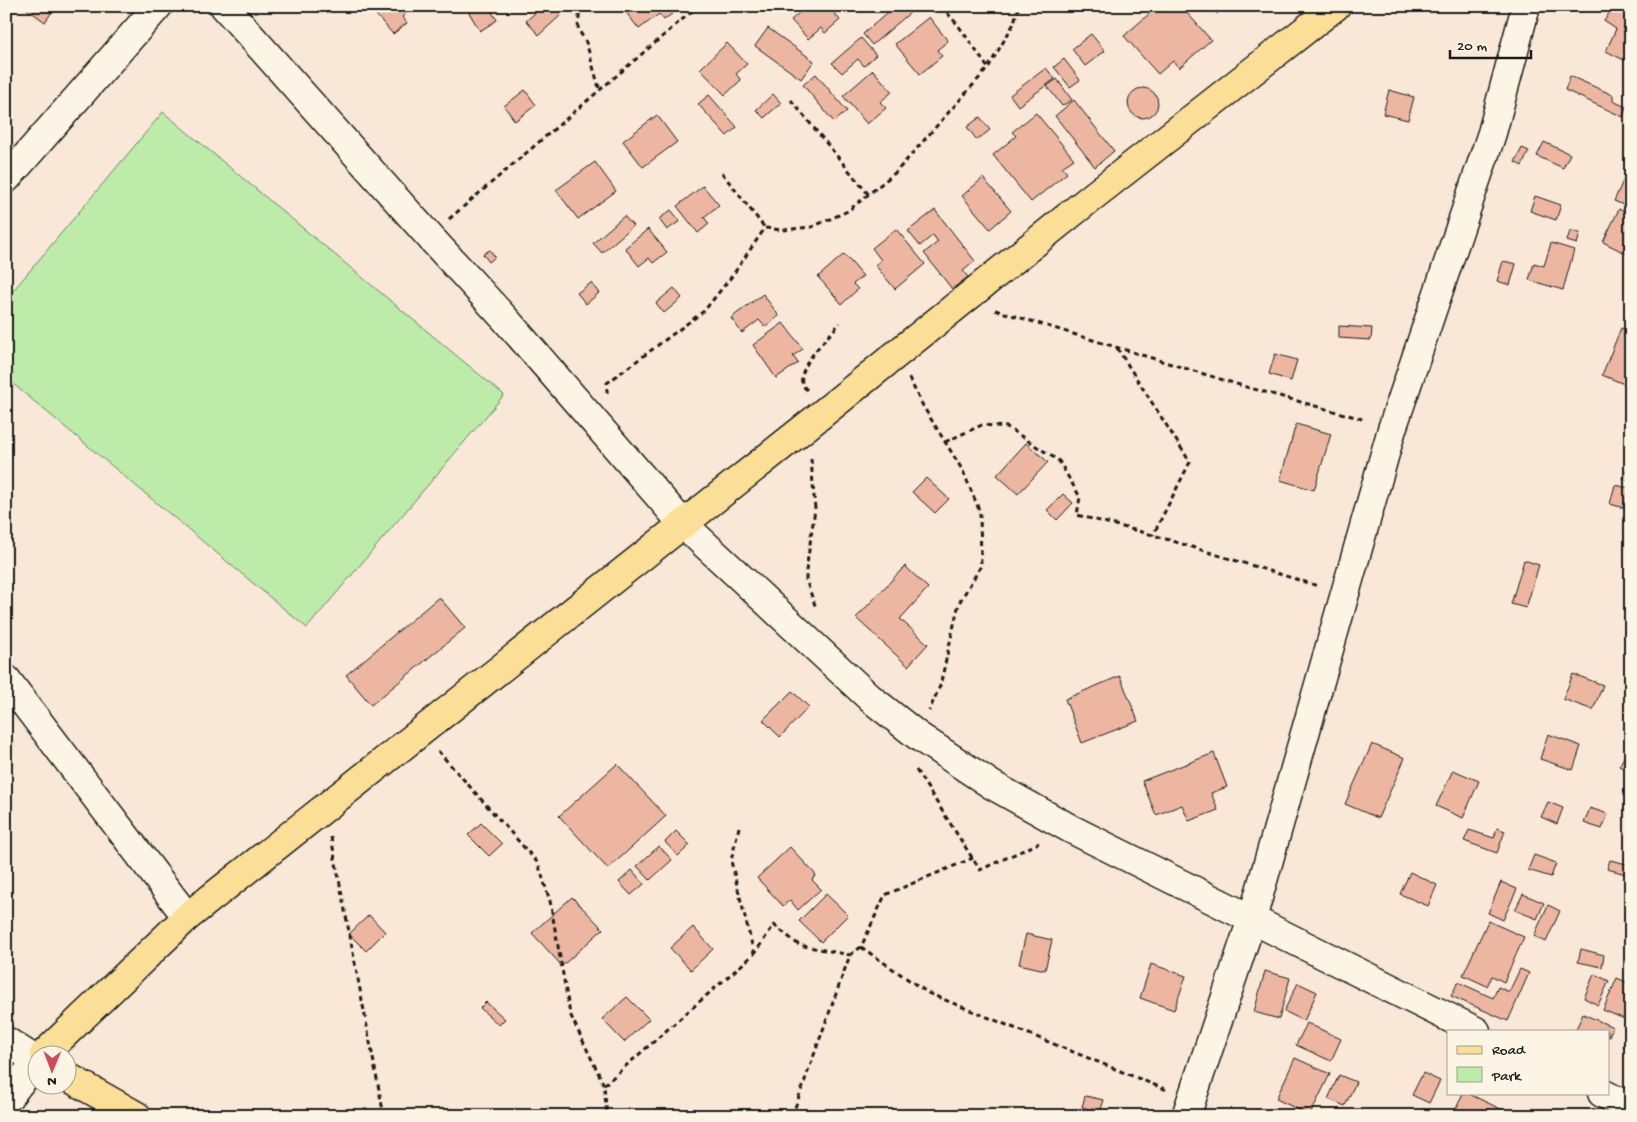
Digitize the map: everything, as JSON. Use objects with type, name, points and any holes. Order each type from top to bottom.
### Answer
[{"type":"main road","points":[[54,1044],[187,917],[1092,197],[1336,6]]},
{"type":"main road","points":[[78,1084],[137,1116]]},
{"type":"street","points":[[6,180],[158,6]]},
{"type":"street","points":[[224,6],[507,321],[683,524],[870,698],[918,736],[992,785],[1071,829],[1474,1030]]},
{"type":"street","points":[[1189,1108],[1252,919],[1392,428],[1492,133],[1526,6]]},
{"type":"street","points":[[6,679],[187,917]]},
{"type":"street","points":[[6,1041],[28,1055]]},
{"type":"street","points":[[6,1100],[28,1072]]},
{"type":"street","points":[[1604,1094],[1631,1108]]},
{"type":"path","points":[[580,6],[578,29],[586,42],[600,91]]},
{"type":"path","points":[[429,236],[698,6]]},
{"type":"path","points":[[942,6],[958,25],[988,68]]},
{"type":"path","points":[[722,173],[765,228],[782,230],[812,227],[848,211],[896,172],[988,68],[1013,25],[1019,6]]},
{"type":"path","points":[[791,100],[869,195]]},
{"type":"path","points":[[607,436],[607,384],[704,311],[732,276],[765,228]]},
{"type":"path","points":[[963,300],[1243,386],[1392,428]]},
{"type":"path","points":[[818,616],[806,580],[815,509],[814,420],[802,383],[808,360],[840,323]]},
{"type":"path","points":[[1117,348],[1190,462],[1153,535]]},
{"type":"path","points":[[895,354],[923,406],[963,471],[980,512],[981,566],[959,603],[940,686],[918,736]]},
{"type":"path","points":[[945,442],[982,425],[1007,427],[1059,461],[1080,497],[1077,515],[1153,535],[1345,594]]},
{"type":"path","points":[[421,732],[538,862],[550,901],[570,1014],[604,1085],[607,1116]]},
{"type":"path","points":[[911,762],[980,870],[1071,829]]},
{"type":"path","points":[[325,807],[384,1116]]},
{"type":"path","points":[[739,828],[731,861],[754,954]]},
{"type":"path","points":[[792,1116],[850,955],[861,947],[885,896],[973,858]]},
{"type":"path","points":[[604,1085],[754,954],[774,925],[799,944],[850,955]]},
{"type":"path","points":[[861,947],[928,992],[1189,1108]]},
{"type":"green space","points":[[163,112],[504,395],[307,628],[6,378],[6,299]]},
{"type":"building","points":[[23,6],[56,6],[45,22]]},
{"type":"building","points":[[386,6],[414,6],[402,17],[407,23],[393,34],[376,15]]},
{"type":"building","points":[[465,6],[488,6],[497,20],[480,31]]},
{"type":"building","points":[[543,6],[553,6],[561,15],[539,35],[526,21]]},
{"type":"building","points":[[621,6],[676,6],[678,9],[664,20],[659,14],[639,29]]},
{"type":"building","points":[[807,6],[828,6],[840,20],[825,33],[821,28],[808,39],[791,20]]},
{"type":"building","points":[[895,6],[918,6],[872,45],[863,34]]},
{"type":"building","points":[[1158,6],[1181,6],[1211,40],[1179,68],[1173,61],[1158,74],[1124,36]]},
{"type":"building","points":[[1210,6],[1225,6],[1217,14]]},
{"type":"building","points":[[1614,6],[1628,6],[1631,8],[1631,61],[1606,51],[1616,29],[1604,21]]},
{"type":"building","points":[[929,17],[948,41],[937,50],[942,56],[920,74],[895,44]]},
{"type":"building","points":[[768,28],[814,61],[801,79],[755,46]]},
{"type":"building","points":[[1091,34],[1105,51],[1085,66],[1072,49]]},
{"type":"building","points":[[861,38],[876,55],[864,66],[858,59],[842,73],[832,63]]},
{"type":"building","points":[[727,43],[747,64],[736,74],[741,80],[725,95],[700,69]]},
{"type":"building","points":[[1064,59],[1080,80],[1070,87],[1054,67]]},
{"type":"building","points":[[1046,68],[1055,79],[1018,106],[1010,95]]},
{"type":"building","points":[[873,70],[892,92],[880,102],[886,108],[867,124],[843,96]]},
{"type":"building","points":[[816,74],[847,111],[834,122],[803,85]]},
{"type":"building","points":[[1570,76],[1613,95],[1613,101],[1626,107],[1623,117],[1565,90]]},
{"type":"building","points":[[1057,79],[1072,100],[1062,106],[1047,86]]},
{"type":"building","points":[[1143,88],[1154,92],[1158,103],[1154,114],[1143,118],[1132,114],[1128,103],[1132,92]]},
{"type":"building","points":[[525,90],[536,105],[515,121],[504,106]]},
{"type":"building","points":[[1389,90],[1414,97],[1408,120],[1383,114]]},
{"type":"building","points":[[773,94],[781,103],[764,118],[756,110]]},
{"type":"building","points":[[709,95],[737,127],[727,136],[698,104]]},
{"type":"building","points":[[1074,100],[1114,151],[1095,167],[1055,116]]},
{"type":"building","points":[[1036,113],[1074,159],[1062,167],[1067,173],[1031,202],[993,155],[1016,136],[1012,132]]},
{"type":"building","points":[[657,115],[677,142],[643,167],[623,141]]},
{"type":"building","points":[[980,117],[990,130],[977,140],[967,127]]},
{"type":"building","points":[[1544,142],[1570,154],[1563,168],[1537,156]]},
{"type":"building","points":[[1522,148],[1529,151],[1522,166],[1515,162]]},
{"type":"building","points":[[595,162],[616,191],[578,219],[556,190]]},
{"type":"building","points":[[1628,170],[1631,171],[1631,196],[1626,206],[1614,201]]},
{"type":"building","points":[[983,178],[1011,211],[990,229],[962,196]]},
{"type":"building","points":[[703,186],[719,205],[704,217],[709,224],[698,233],[677,206]]},
{"type":"building","points":[[1535,196],[1561,205],[1556,220],[1530,211]]},
{"type":"building","points":[[1619,209],[1631,215],[1631,256],[1603,242]]},
{"type":"building","points":[[671,210],[680,221],[667,230],[659,219]]},
{"type":"building","points":[[935,210],[975,261],[963,271],[968,277],[952,289],[924,253],[938,242],[933,235],[920,246],[908,231]]},
{"type":"building","points":[[624,216],[633,226],[602,253],[593,243]]},
{"type":"building","points":[[648,229],[667,252],[653,263],[649,258],[639,266],[625,248]]},
{"type":"building","points":[[896,229],[925,264],[895,289],[875,265],[881,260],[872,248]]},
{"type":"building","points":[[1570,231],[1580,233],[1577,244],[1567,241]]},
{"type":"building","points":[[1551,243],[1574,250],[1563,290],[1529,280],[1534,263],[1544,266]]},
{"type":"building","points":[[490,250],[495,257],[489,262],[483,254]]},
{"type":"building","points":[[844,254],[863,276],[853,284],[858,289],[842,304],[818,277]]},
{"type":"building","points":[[1503,261],[1516,264],[1510,285],[1497,281]]},
{"type":"building","points":[[591,283],[599,293],[586,304],[577,293]]},
{"type":"building","points":[[674,288],[682,298],[664,313],[656,303]]},
{"type":"building","points":[[763,294],[779,316],[765,327],[759,320],[742,333],[731,318]]},
{"type":"building","points":[[783,323],[803,349],[793,356],[798,363],[776,378],[753,345]]},
{"type":"building","points":[[1339,326],[1372,328],[1371,340],[1339,338]]},
{"type":"building","points":[[1621,328],[1631,331],[1631,381],[1629,386],[1602,375]]},
{"type":"building","points":[[1275,354],[1297,360],[1291,381],[1269,374]]},
{"type":"building","points":[[1296,424],[1331,434],[1314,490],[1280,480]]},
{"type":"building","points":[[1026,443],[1048,462],[1018,494],[997,475]]},
{"type":"building","points":[[1631,457],[1631,481],[1623,479]]},
{"type":"building","points":[[926,478],[949,499],[935,513],[912,492]]},
{"type":"building","points":[[1615,485],[1629,488],[1624,508],[1610,504]]},
{"type":"building","points":[[1063,494],[1073,503],[1057,520],[1047,510]]},
{"type":"building","points":[[1524,560],[1539,565],[1526,608],[1511,604]]},
{"type":"building","points":[[905,566],[928,588],[900,619],[928,644],[908,666],[856,618]]},
{"type":"building","points":[[439,597],[465,628],[371,705],[346,675]]},
{"type":"building","points":[[1573,674],[1603,685],[1593,710],[1563,699]]},
{"type":"building","points":[[1120,676],[1138,721],[1082,743],[1065,699]]},
{"type":"building","points":[[792,691],[809,707],[780,737],[763,720]]},
{"type":"building","points":[[1548,734],[1581,746],[1573,770],[1540,759]]},
{"type":"building","points":[[1372,744],[1405,758],[1378,818],[1345,804]]},
{"type":"building","points":[[1214,753],[1227,787],[1211,793],[1218,810],[1189,821],[1182,805],[1156,815],[1142,781]]},
{"type":"building","points":[[1624,757],[1631,761],[1629,770],[1619,766]]},
{"type":"building","points":[[617,764],[666,816],[608,869],[559,816]]},
{"type":"building","points":[[1453,770],[1479,781],[1463,818],[1436,806]]},
{"type":"building","points":[[1548,802],[1563,808],[1557,824],[1541,817]]},
{"type":"building","points":[[1590,808],[1608,814],[1602,829],[1584,823]]},
{"type":"building","points":[[481,823],[502,844],[489,856],[468,835]]},
{"type":"building","points":[[1497,828],[1505,831],[1497,853],[1464,841],[1469,830],[1494,838]]},
{"type":"building","points":[[676,831],[690,845],[678,856],[665,842]]},
{"type":"building","points":[[659,846],[672,860],[650,880],[637,866]]},
{"type":"building","points":[[790,847],[816,875],[812,880],[821,889],[798,910],[790,900],[783,906],[757,878]]},
{"type":"building","points":[[1534,855],[1556,863],[1551,877],[1528,870]]},
{"type":"building","points":[[1610,860],[1631,865],[1630,875],[1607,869]]},
{"type":"building","points":[[632,870],[644,884],[631,895],[619,882]]},
{"type":"building","points":[[1410,872],[1437,885],[1428,906],[1400,894]]},
{"type":"building","points":[[1501,882],[1517,889],[1503,920],[1488,913]]},
{"type":"building","points":[[826,894],[848,915],[821,942],[799,921]]},
{"type":"building","points":[[1523,894],[1544,903],[1537,919],[1515,910]]},
{"type":"building","points":[[572,897],[603,929],[562,966],[532,933]]},
{"type":"building","points":[[1548,905],[1560,911],[1546,942],[1534,936]]},
{"type":"building","points":[[369,915],[385,932],[366,951],[349,934]]},
{"type":"building","points":[[1488,921],[1524,937],[1504,982],[1492,976],[1487,986],[1463,975]]},
{"type":"building","points":[[693,927],[713,949],[691,970],[670,948]]},
{"type":"building","points":[[1026,934],[1052,940],[1045,970],[1019,964]]},
{"type":"building","points":[[1581,949],[1604,955],[1602,967],[1578,962]]},
{"type":"building","points":[[1151,964],[1186,976],[1174,1010],[1140,998]]},
{"type":"building","points":[[1520,969],[1529,973],[1508,1021],[1451,996],[1458,982],[1493,998],[1498,987],[1509,992]]},
{"type":"building","points":[[1265,971],[1290,978],[1279,1019],[1254,1012]]},
{"type":"building","points":[[1594,974],[1609,981],[1598,1005],[1584,998]]},
{"type":"building","points":[[1617,978],[1631,984],[1631,1011],[1627,1020],[1603,1010]]},
{"type":"building","points":[[1298,983],[1317,992],[1304,1021],[1284,1011]]},
{"type":"building","points":[[627,997],[649,1019],[624,1042],[602,1019]]},
{"type":"building","points":[[486,1002],[505,1019],[499,1025],[480,1008]]},
{"type":"building","points":[[1583,1014],[1613,1027],[1610,1034],[1610,1030],[1575,1030]]},
{"type":"building","points":[[1307,1023],[1341,1039],[1331,1061],[1296,1045]]},
{"type":"building","points":[[1631,1028],[1631,1049],[1623,1046]]},
{"type":"building","points":[[1295,1058],[1330,1074],[1310,1115],[1276,1099]]},
{"type":"building","points":[[1423,1073],[1440,1081],[1429,1103],[1412,1095]]},
{"type":"building","points":[[1339,1075],[1356,1082],[1345,1106],[1328,1099]]},
{"type":"building","points":[[1463,1094],[1469,1094],[1509,1113],[1508,1116],[1453,1116]]},
{"type":"building","points":[[1085,1096],[1104,1100],[1100,1112],[1082,1107]]}]
